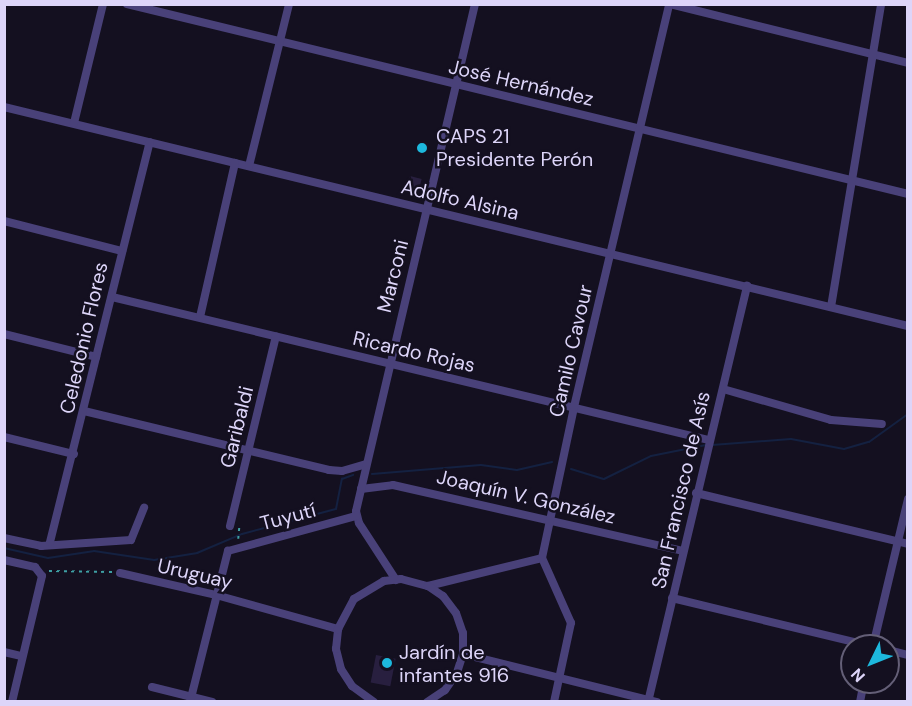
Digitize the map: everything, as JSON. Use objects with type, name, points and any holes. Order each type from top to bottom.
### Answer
[{"type":"street","points":[[74,123],[103,4]]},
{"type":"street","name":"José Hernández","points":[[127,4],[908,194]]},
{"type":"street","points":[[249,166],[289,4]]},
{"type":"street","name":"Marconi","points":[[356,516],[389,363],[475,4]]},
{"type":"street","points":[[670,4],[908,63]]},
{"type":"street","name":"Camilo Cavour","points":[[542,558],[574,407],[670,4]]},
{"type":"street","points":[[831,307],[881,4]]},
{"type":"street","name":"Adolfo Alsina","points":[[4,106],[908,326]]},
{"type":"street","name":"Celedonio Flores","points":[[50,542],[74,454],[150,142]]},
{"type":"street","points":[[200,317],[235,163]]},
{"type":"street","points":[[4,220],[122,251]]},
{"type":"street","name":"San Francisco de Asís","points":[[651,701],[696,493],[747,286]]},
{"type":"street","name":"Ricardo Rojas","points":[[112,297],[574,407],[708,444]]},
{"type":"street","points":[[4,334],[96,357]]},
{"type":"street","name":"Garibaldi","points":[[230,526],[276,336]]},
{"type":"street","points":[[723,389],[831,420],[882,424]]},
{"type":"street","points":[[84,411],[249,448],[336,471],[366,464]]},
{"type":"street","points":[[4,437],[74,454]]},
{"type":"street","name":"Joaquín V. González","points":[[361,489],[393,484],[550,518],[683,551]]},
{"type":"street","points":[[696,493],[908,544]]},
{"type":"street","points":[[875,634],[908,499]]},
{"type":"street","points":[[4,538],[41,546],[50,542],[131,540],[144,507]]},
{"type":"street","points":[[356,516],[396,580]]},
{"type":"street","name":"Tuyutí","points":[[216,595],[228,551],[356,516]]},
{"type":"street","points":[[428,586],[542,558],[571,623],[554,702]]},
{"type":"street","points":[[4,560],[38,569],[12,702]]},
{"type":"street","name":"Uruguay","points":[[120,573],[216,595],[338,629]]},
{"type":"street","points":[[374,702],[352,686],[342,669],[336,649],[338,629],[354,599],[368,588],[396,580],[428,586],[443,596],[456,613],[463,633],[464,654],[457,673],[445,690],[427,702]]},
{"type":"street","points":[[191,699],[216,595]]},
{"type":"street","points":[[672,598],[840,638]]},
{"type":"street","points":[[4,652],[22,656]]},
{"type":"street","points":[[464,654],[560,676],[651,701]]},
{"type":"street","points":[[152,687],[191,699],[212,702]]},
{"type":"path","points":[[237,541],[240,527]]},
{"type":"path","points":[[38,569],[120,573]]},
{"type":"building","points":[[410,176],[422,179],[418,193],[406,191]]},
{"type":"building","points":[[376,655],[396,659],[390,686],[371,682]]},
{"type":"waterway","points":[[712,445],[791,439],[844,449],[869,442],[908,414]]},
{"type":"waterway","points":[[571,469],[604,479],[651,456],[706,445]]},
{"type":"waterway","points":[[372,474],[481,465],[517,470],[552,462]]},
{"type":"waterway","points":[[4,548],[48,558],[94,551],[154,560],[197,553],[242,534],[336,509],[342,479],[353,475]]},
{"type":"place","name":"CAPS 21 Presidente Perón","points":[[422,148]]},
{"type":"place","name":"Jardín de infantes 916","points":[[387,663]]}]
